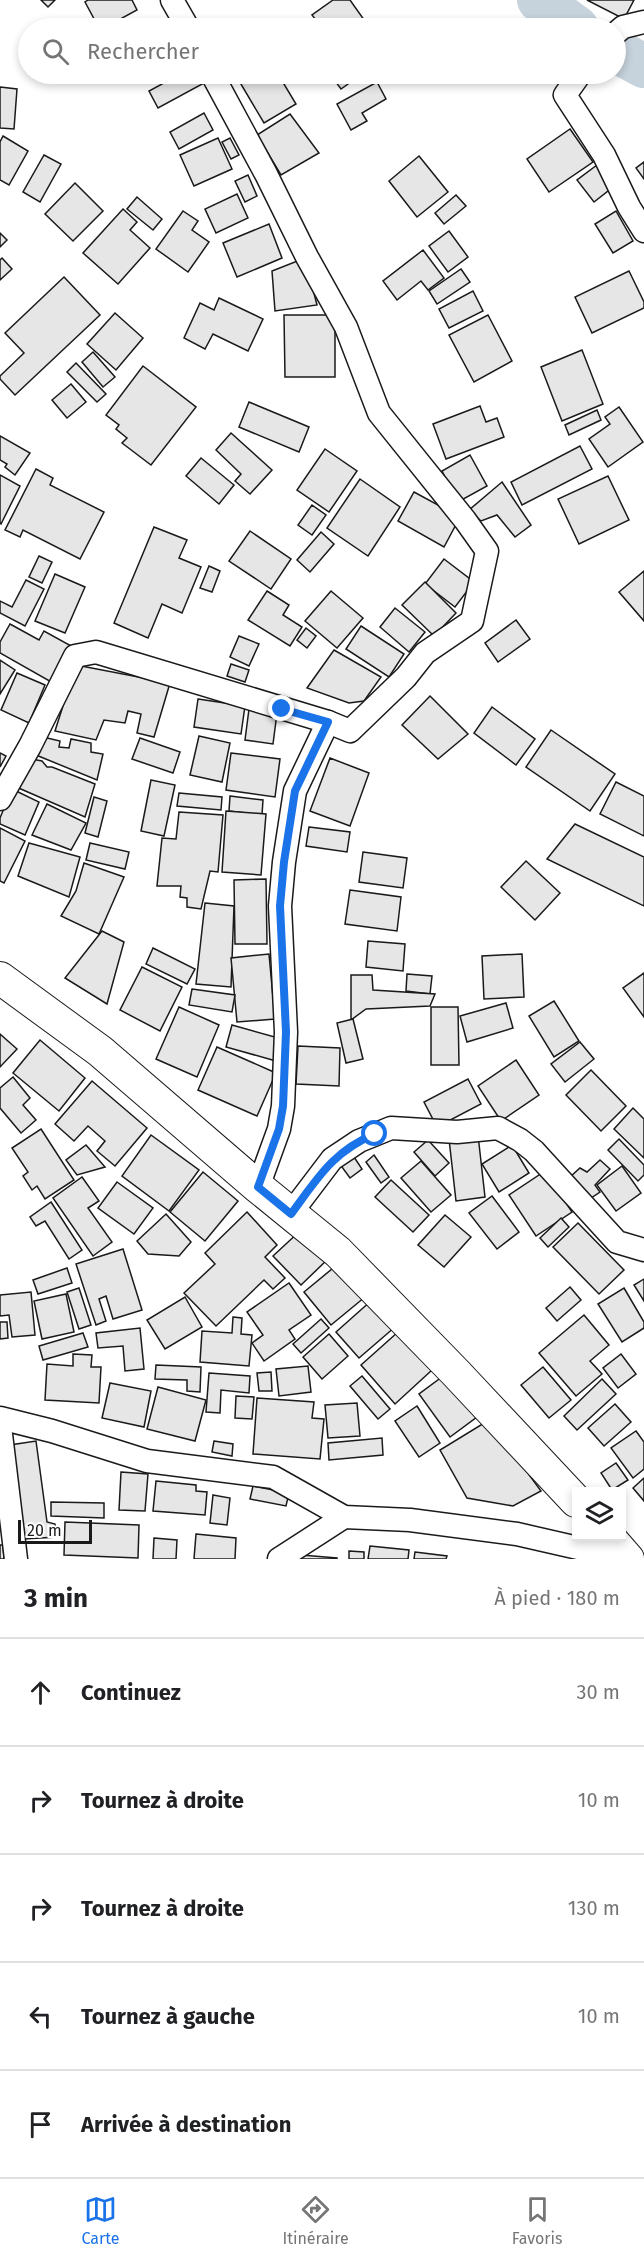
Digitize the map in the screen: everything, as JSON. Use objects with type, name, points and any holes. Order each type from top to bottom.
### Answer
[{"type":"main road","points":[[0,978],[100,1051],[346,1260],[456,1373],[572,1498]]},
{"type":"main road","points":[[612,1541],[627,1559]]},
{"type":"street","points":[[172,0],[182,18]]},
{"type":"street","points":[[0,799],[30,746],[75,656],[96,652],[328,722],[350,731],[406,677],[425,653],[472,621],[487,551],[379,413],[345,327],[217,84]]},
{"type":"street","points":[[573,84],[565,95],[604,155],[629,207],[644,231]]},
{"type":"street","points":[[258,1187],[279,1129],[283,1106],[286,1032],[280,906],[284,862],[295,791],[328,722]]},
{"type":"street","points":[[291,1214],[332,1160],[358,1141],[391,1128],[457,1132],[498,1128],[534,1151],[616,1242],[644,1250]]},
{"type":"street","points":[[0,1418],[52,1431],[147,1461],[273,1476],[344,1517],[410,1520],[517,1534],[627,1559]]},
{"type":"street","points":[[0,1426],[16,1559]]},
{"type":"street","points":[[279,1559],[344,1517]]},
{"type":"building","points":[[41,0],[55,0],[48,7]]},
{"type":"building","points":[[88,0],[132,0],[137,10],[122,18],[94,18],[85,2]]},
{"type":"building","points":[[333,0],[350,0],[363,18],[314,18],[312,15]]},
{"type":"building","points":[[587,0],[634,0],[625,18]]},
{"type":"building","points":[[162,84],[202,84],[158,108],[149,91]]},
{"type":"building","points":[[241,84],[284,84],[296,104],[264,123]]},
{"type":"building","points":[[337,84],[348,84],[341,89]]},
{"type":"building","points":[[373,84],[378,84],[386,99],[362,113],[367,121],[351,130],[337,104]]},
{"type":"building","points":[[0,87],[17,89],[14,129],[0,128]]},
{"type":"building","points":[[204,113],[213,130],[179,149],[170,132]]},
{"type":"building","points":[[290,114],[319,153],[281,175],[257,135]]},
{"type":"building","points":[[570,129],[593,162],[549,192],[527,159]]},
{"type":"building","points":[[3,136],[28,151],[9,185],[0,180],[0,142]]},
{"type":"building","points":[[218,138],[232,169],[194,186],[180,155]]},
{"type":"building","points":[[230,138],[239,155],[231,159],[222,142]]},
{"type":"building","points":[[44,155],[61,164],[40,202],[23,192]]},
{"type":"building","points":[[419,156],[448,192],[417,217],[389,181]]},
{"type":"building","points":[[644,162],[644,179],[636,168]]},
{"type":"building","points":[[597,165],[613,187],[594,202],[577,180]]},
{"type":"building","points":[[248,175],[257,196],[245,202],[235,181]]},
{"type":"building","points":[[75,183],[103,211],[73,241],[45,214]]},
{"type":"building","points":[[237,194],[248,218],[216,233],[205,209]]},
{"type":"building","points":[[456,195],[466,206],[444,224],[435,213]]},
{"type":"building","points":[[137,197],[162,219],[153,230],[127,209]]},
{"type":"building","points":[[123,209],[137,222],[130,230],[150,248],[118,284],[83,253]]},
{"type":"building","points":[[183,211],[198,221],[192,230],[209,242],[188,272],[156,249]]},
{"type":"building","points":[[616,211],[633,241],[613,253],[595,224]]},
{"type":"building","points":[[269,224],[282,258],[237,277],[223,243]]},
{"type":"building","points":[[449,231],[468,257],[448,272],[429,246]]},
{"type":"building","points":[[0,233],[7,240],[0,247]]},
{"type":"building","points":[[423,250],[444,278],[428,290],[421,281],[397,300],[383,281]]},
{"type":"building","points":[[2,258],[12,269],[0,280],[0,260]]},
{"type":"building","points":[[305,258],[317,305],[275,311],[272,271]]},
{"type":"building","points":[[461,269],[470,282],[437,304],[429,291]]},
{"type":"building","points":[[629,271],[644,302],[644,308],[592,333],[575,297]]},
{"type":"building","points":[[64,277],[100,315],[15,395],[0,379],[0,376],[24,353],[5,333]]},
{"type":"building","points":[[473,291],[483,311],[449,328],[439,309]]},
{"type":"building","points":[[219,298],[263,319],[248,351],[213,334],[205,349],[184,338],[200,303],[214,310]]},
{"type":"building","points":[[115,313],[143,338],[116,370],[87,344]]},
{"type":"building","points":[[284,315],[335,315],[335,377],[285,377]]},
{"type":"building","points":[[488,315],[512,361],[474,382],[449,335]]},
{"type":"building","points":[[582,350],[603,404],[562,421],[541,367]]},
{"type":"building","points":[[93,352],[115,377],[103,387],[82,362]]},
{"type":"building","points":[[76,363],[106,394],[97,402],[67,372]]},
{"type":"building","points":[[143,366],[196,407],[151,465],[122,443],[127,438],[116,429],[119,425],[106,415]]},
{"type":"building","points":[[71,384],[86,402],[67,418],[52,400]]},
{"type":"building","points":[[249,402],[309,427],[299,452],[239,427]]},
{"type":"building","points":[[480,406],[486,422],[497,418],[504,437],[446,459],[433,424]]},
{"type":"building","points":[[619,407],[643,442],[608,467],[589,439],[610,424],[605,417]]},
{"type":"building","points":[[597,410],[601,420],[569,435],[565,425]]},
{"type":"building","points":[[231,433],[272,470],[250,494],[235,481],[241,474],[216,450]]},
{"type":"building","points":[[0,436],[30,453],[15,475],[5,467],[7,464],[0,460]]},
{"type":"building","points":[[580,446],[592,469],[522,505],[511,482]]},
{"type":"building","points":[[325,449],[357,471],[329,512],[297,490]]},
{"type":"building","points":[[470,455],[487,486],[458,502],[442,471]]},
{"type":"building","points":[[201,458],[234,485],[219,504],[186,476]]},
{"type":"building","points":[[36,469],[53,478],[50,485],[104,512],[80,559],[23,530],[20,537],[5,530]]},
{"type":"building","points":[[0,475],[20,486],[1,524],[0,523]]},
{"type":"building","points":[[608,476],[629,520],[579,544],[558,499]]},
{"type":"building","points":[[360,479],[400,507],[368,556],[327,528]]},
{"type":"building","points":[[502,482],[531,525],[515,537],[497,515],[481,521],[469,510]]},
{"type":"building","points":[[414,492],[460,517],[444,547],[398,521]]},
{"type":"building","points":[[312,505],[326,515],[312,535],[298,525]]},
{"type":"building","points":[[154,527],[187,540],[179,558],[201,567],[182,613],[162,604],[148,638],[114,623]]},
{"type":"building","points":[[250,531],[291,559],[271,589],[229,561]]},
{"type":"building","points":[[321,532],[334,544],[310,572],[297,560]]},
{"type":"building","points":[[39,556],[52,562],[42,583],[29,577]]},
{"type":"building","points":[[444,559],[474,582],[455,607],[425,584]]},
{"type":"building","points":[[209,566],[220,571],[212,592],[200,588]]},
{"type":"building","points":[[644,571],[644,621],[619,592]]},
{"type":"building","points":[[55,574],[85,587],[65,633],[35,621]]},
{"type":"building","points":[[26,580],[44,589],[25,626],[0,613],[0,601],[12,607]]},
{"type":"building","points":[[425,582],[456,613],[434,636],[402,605]]},
{"type":"building","points":[[267,591],[289,605],[283,615],[302,627],[290,646],[248,620]]},
{"type":"building","points":[[331,591],[363,618],[337,648],[305,621]]},
{"type":"building","points":[[395,608],[425,632],[409,652],[380,627]]},
{"type":"building","points":[[516,620],[530,639],[498,662],[485,643]]},
{"type":"building","points":[[10,624],[39,640],[44,631],[73,647],[53,683],[0,653],[0,642]]},
{"type":"building","points":[[361,626],[404,654],[389,677],[346,649]]},
{"type":"building","points":[[306,628],[316,636],[307,648],[297,640]]},
{"type":"building","points":[[239,636],[259,644],[249,666],[230,657]]},
{"type":"building","points":[[334,650],[381,677],[364,701],[349,703],[307,688]]},
{"type":"building","points":[[0,660],[15,670],[0,694]]},
{"type":"building","points":[[231,664],[249,670],[245,682],[227,676]]},
{"type":"building","points":[[76,665],[170,683],[154,737],[137,733],[141,714],[128,711],[125,723],[104,720],[96,740],[55,731]]},
{"type":"building","points":[[17,673],[45,685],[29,723],[1,710]]},
{"type":"building","points":[[430,696],[468,734],[438,759],[402,725]]},
{"type":"building","points":[[198,699],[245,706],[241,734],[194,727]]},
{"type":"building","points":[[492,707],[535,739],[516,765],[474,733]]},
{"type":"building","points":[[249,709],[277,713],[273,744],[245,740]]},
{"type":"building","points":[[551,730],[615,774],[590,811],[526,767]]},
{"type":"building","points":[[199,736],[230,743],[222,782],[190,775]]},
{"type":"building","points":[[43,737],[60,741],[59,747],[69,748],[71,739],[91,743],[91,752],[103,754],[97,780],[36,755]]},
{"type":"building","points":[[140,738],[180,752],[173,773],[132,759]]},
{"type":"building","points":[[0,753],[6,756],[0,767]]},
{"type":"building","points":[[231,753],[280,759],[275,797],[226,790]]},
{"type":"building","points":[[26,758],[42,761],[47,767],[95,784],[85,817],[14,786]]},
{"type":"building","points":[[330,758],[369,773],[350,826],[310,811]]},
{"type":"building","points":[[151,780],[175,785],[164,836],[141,831]]},
{"type":"building","points":[[616,782],[644,796],[644,836],[600,814]]},
{"type":"building","points":[[12,789],[39,802],[25,835],[0,824],[0,818]]},
{"type":"building","points":[[179,793],[222,797],[221,810],[177,806]]},
{"type":"building","points":[[230,796],[263,800],[262,815],[229,811]]},
{"type":"building","points":[[94,797],[107,801],[98,837],[85,833]]},
{"type":"building","points":[[47,804],[86,823],[71,850],[32,835]]},
{"type":"building","points":[[226,811],[266,814],[261,875],[222,872]]},
{"type":"building","points":[[179,812],[223,815],[218,872],[210,871],[201,909],[187,907],[187,898],[180,897],[181,886],[157,886],[162,838],[176,839]]},
{"type":"building","points":[[575,824],[644,857],[644,906],[547,859]]},
{"type":"building","points":[[309,827],[350,832],[347,852],[306,846]]},
{"type":"building","points":[[0,828],[25,841],[4,883],[0,881]]},
{"type":"building","points":[[29,843],[80,857],[69,897],[18,876]]},
{"type":"building","points":[[90,843],[129,852],[125,869],[86,860]]},
{"type":"building","points":[[363,852],[407,858],[403,888],[359,882]]},
{"type":"building","points":[[526,861],[560,893],[535,920],[501,887]]},
{"type":"building","points":[[84,863],[124,877],[99,934],[61,916],[76,891]]},
{"type":"building","points":[[266,879],[267,944],[235,944],[234,880]]},
{"type":"building","points":[[350,890],[401,897],[397,931],[345,924]]},
{"type":"building","points":[[205,903],[234,906],[231,987],[196,984]]},
{"type":"building","points":[[102,931],[124,942],[107,1004],[65,978]]},
{"type":"building","points":[[368,941],[405,944],[403,971],[366,967]]},
{"type":"building","points":[[153,948],[195,969],[187,984],[146,964]]},
{"type":"building","points":[[269,954],[275,1019],[237,1022],[231,958]]},
{"type":"building","points":[[522,954],[524,997],[484,999],[482,956]]},
{"type":"building","points":[[142,967],[182,987],[160,1031],[120,1010]]},
{"type":"building","points":[[644,973],[644,1017],[623,988]]},
{"type":"building","points":[[407,974],[432,976],[430,994],[406,991]]},
{"type":"building","points":[[351,975],[372,975],[373,990],[435,994],[430,1006],[366,1009],[351,1020]]},
{"type":"building","points":[[192,989],[235,995],[232,1012],[189,1005]]},
{"type":"building","points":[[554,1001],[579,1041],[554,1057],[529,1016]]},
{"type":"building","points":[[506,1003],[513,1028],[467,1042],[460,1016]]},
{"type":"building","points":[[179,1007],[219,1025],[197,1077],[156,1059]]},
{"type":"building","points":[[431,1007],[458,1007],[459,1065],[431,1065]]},
{"type":"building","points":[[353,1019],[363,1059],[346,1063],[337,1023]]},
{"type":"building","points":[[232,1025],[282,1039],[276,1061],[226,1047]]},
{"type":"building","points":[[0,1034],[17,1049],[0,1067]]},
{"type":"building","points":[[40,1040],[85,1078],[59,1111],[13,1073]]},
{"type":"building","points":[[580,1042],[594,1059],[565,1082],[551,1064]]},
{"type":"building","points":[[298,1046],[340,1048],[339,1086],[296,1084]]},
{"type":"building","points":[[217,1047],[276,1073],[257,1116],[198,1090]]},
{"type":"building","points":[[516,1060],[539,1095],[501,1121],[478,1086]]},
{"type":"building","points":[[591,1070],[626,1106],[601,1131],[566,1095]]},
{"type":"building","points":[[13,1077],[30,1098],[23,1105],[36,1120],[21,1133],[0,1108],[0,1088]]},
{"type":"building","points":[[468,1079],[481,1104],[437,1127],[424,1102]]},
{"type":"building","points":[[92,1081],[147,1128],[115,1166],[97,1151],[105,1141],[88,1126],[74,1141],[55,1124]]},
{"type":"building","points":[[633,1108],[644,1119],[644,1158],[614,1129]]},
{"type":"building","points":[[41,1129],[74,1180],[45,1199],[37,1186],[32,1190],[23,1176],[28,1172],[12,1148]]},
{"type":"building","points":[[151,1135],[199,1170],[169,1211],[122,1176]]},
{"type":"building","points":[[478,1135],[485,1197],[456,1201],[449,1139]]},
{"type":"building","points":[[619,1139],[644,1165],[644,1175],[638,1181],[608,1150]]},
{"type":"building","points":[[428,1140],[449,1163],[435,1176],[414,1152]]},
{"type":"building","points":[[86,1145],[105,1167],[77,1175],[66,1160]]},
{"type":"building","points":[[512,1145],[529,1173],[499,1192],[482,1164]]},
{"type":"building","points":[[352,1154],[362,1169],[350,1178],[339,1163]]},
{"type":"building","points":[[374,1155],[389,1177],[381,1183],[366,1162]]},
{"type":"building","points":[[600,1160],[610,1169],[595,1185],[600,1192],[591,1198],[570,1177],[580,1168],[587,1172]]},
{"type":"building","points":[[421,1161],[451,1195],[431,1212],[401,1178]]},
{"type":"building","points":[[622,1166],[641,1193],[616,1211],[597,1185]]},
{"type":"building","points":[[545,1171],[572,1212],[536,1236],[509,1195]]},
{"type":"building","points":[[203,1172],[238,1201],[205,1241],[170,1212]]},
{"type":"building","points":[[82,1177],[99,1201],[88,1208],[112,1242],[93,1256],[53,1198]]},
{"type":"building","points":[[391,1180],[429,1215],[413,1232],[375,1197]]},
{"type":"building","points":[[117,1182],[153,1208],[134,1234],[98,1208]]},
{"type":"building","points":[[492,1196],[519,1232],[497,1249],[469,1213]]},
{"type":"building","points":[[51,1202],[82,1250],[69,1259],[45,1221],[36,1226],[30,1217]]},
{"type":"building","points":[[247,1212],[277,1245],[265,1257],[285,1278],[273,1289],[264,1280],[216,1326],[184,1293],[215,1264],[205,1253]]},
{"type":"building","points":[[166,1214],[191,1242],[179,1256],[148,1254],[137,1241]]},
{"type":"building","points":[[445,1215],[471,1237],[444,1267],[418,1245]]},
{"type":"building","points":[[561,1218],[569,1227],[548,1247],[540,1238]]},
{"type":"building","points":[[578,1223],[624,1270],[599,1294],[553,1247]]},
{"type":"building","points":[[301,1230],[328,1259],[301,1285],[273,1256]]},
{"type":"building","points":[[123,1249],[142,1310],[113,1319],[106,1296],[99,1299],[106,1321],[96,1325],[76,1264]]},
{"type":"building","points":[[338,1264],[365,1297],[331,1325],[304,1292]]},
{"type":"building","points":[[67,1268],[72,1283],[38,1294],[33,1280]]},
{"type":"building","points":[[644,1279],[644,1301],[634,1285]]},
{"type":"building","points":[[289,1283],[311,1315],[289,1330],[295,1339],[264,1361],[252,1343],[263,1335],[247,1312]]},
{"type":"building","points":[[570,1287],[581,1300],[557,1321],[546,1308]]},
{"type":"building","points":[[79,1288],[91,1325],[79,1329],[67,1292]]},
{"type":"building","points":[[624,1288],[644,1322],[644,1328],[622,1342],[598,1304]]},
{"type":"building","points":[[31,1292],[35,1335],[12,1337],[9,1315],[0,1316],[0,1295]]},
{"type":"building","points":[[66,1294],[74,1332],[42,1339],[34,1301]]},
{"type":"building","points":[[185,1297],[202,1327],[165,1349],[147,1320]]},
{"type":"building","points":[[372,1300],[395,1327],[359,1358],[336,1332]]},
{"type":"building","points":[[584,1315],[609,1345],[590,1361],[602,1374],[576,1396],[539,1353]]},
{"type":"building","points":[[233,1317],[242,1318],[241,1334],[252,1335],[249,1366],[200,1362],[202,1331],[232,1333]]},
{"type":"building","points":[[321,1319],[329,1328],[301,1353],[293,1344]]},
{"type":"building","points":[[0,1322],[7,1322],[8,1338],[0,1339]]},
{"type":"building","points":[[140,1328],[144,1369],[125,1371],[123,1346],[98,1348],[96,1333]]},
{"type":"building","points":[[398,1332],[432,1370],[395,1404],[361,1365]]},
{"type":"building","points":[[83,1333],[88,1347],[43,1360],[39,1346]]},
{"type":"building","points":[[329,1334],[348,1356],[322,1379],[303,1357]]},
{"type":"building","points":[[73,1354],[92,1355],[91,1367],[101,1367],[99,1403],[45,1400],[47,1364],[73,1366]]},
{"type":"building","points":[[621,1354],[636,1374],[618,1388],[603,1368]]},
{"type":"building","points":[[156,1365],[201,1367],[200,1392],[187,1391],[187,1380],[155,1379]]},
{"type":"building","points":[[308,1366],[311,1392],[279,1396],[276,1369]]},
{"type":"building","points":[[543,1367],[571,1400],[549,1418],[521,1385]]},
{"type":"building","points":[[450,1371],[481,1414],[450,1437],[419,1394]]},
{"type":"building","points":[[271,1372],[272,1391],[259,1391],[257,1373]]},
{"type":"building","points":[[209,1373],[250,1376],[249,1393],[221,1390],[220,1413],[206,1412]]},
{"type":"building","points":[[362,1376],[390,1409],[378,1419],[350,1386]]},
{"type":"building","points":[[602,1379],[616,1394],[577,1430],[564,1416]]},
{"type":"building","points":[[110,1383],[151,1391],[144,1427],[102,1418]]},
{"type":"building","points":[[158,1387],[206,1400],[195,1441],[147,1429]]},
{"type":"building","points":[[236,1396],[254,1397],[252,1419],[235,1418]]},
{"type":"building","points":[[257,1398],[314,1402],[312,1418],[324,1419],[320,1459],[253,1454]]},
{"type":"building","points":[[357,1403],[360,1436],[328,1438],[325,1405]]},
{"type":"building","points":[[615,1404],[631,1422],[604,1446],[588,1428]]},
{"type":"building","points":[[417,1406],[440,1443],[419,1457],[395,1421]]},
{"type":"building","points":[[489,1420],[541,1491],[513,1506],[467,1498],[440,1450]]},
{"type":"building","points":[[636,1431],[644,1442],[644,1469],[633,1478],[611,1448]]},
{"type":"building","points":[[382,1438],[383,1455],[329,1460],[328,1443]]},
{"type":"building","points":[[36,1441],[47,1522],[55,1524],[57,1537],[24,1539],[10,1445]]},
{"type":"building","points":[[214,1441],[233,1444],[232,1456],[212,1452]]},
{"type":"building","points":[[616,1463],[628,1480],[617,1487],[610,1487],[601,1473]]},
{"type":"building","points":[[121,1472],[148,1474],[145,1511],[119,1510]]},
{"type":"building","points":[[644,1478],[644,1501],[633,1488]]},
{"type":"building","points":[[156,1481],[196,1485],[196,1491],[207,1492],[205,1515],[153,1511]]},
{"type":"building","points":[[253,1486],[289,1493],[286,1506],[250,1499]]},
{"type":"building","points":[[213,1495],[230,1498],[227,1525],[210,1523]]},
{"type":"building","points":[[51,1502],[104,1503],[104,1518],[51,1516]]},
{"type":"building","points":[[65,1522],[139,1525],[138,1558],[64,1555]]},
{"type":"building","points":[[196,1534],[236,1538],[235,1559],[194,1559]]},
{"type":"building","points":[[154,1538],[177,1540],[176,1559],[153,1559]]},
{"type":"building","points":[[0,1545],[3,1545],[4,1559],[0,1559]]},
{"type":"building","points":[[370,1546],[409,1550],[408,1559],[368,1559]]},
{"type":"building","points":[[349,1551],[364,1552],[364,1559],[349,1559]]},
{"type":"building","points":[[415,1552],[447,1556],[446,1559],[414,1559]]},
{"type":"building","points":[[301,1555],[337,1558],[337,1559],[300,1559]]},
{"type":"waterway","points":[[539,0],[563,18]]},
{"type":"waterway","points":[[626,56],[644,66]]},
{"type":"route","points":[[282,709],[328,722],[295,791],[284,862],[280,906],[286,1032],[283,1106],[279,1129],[258,1187],[291,1214],[332,1160],[358,1141],[375,1134]]}]
